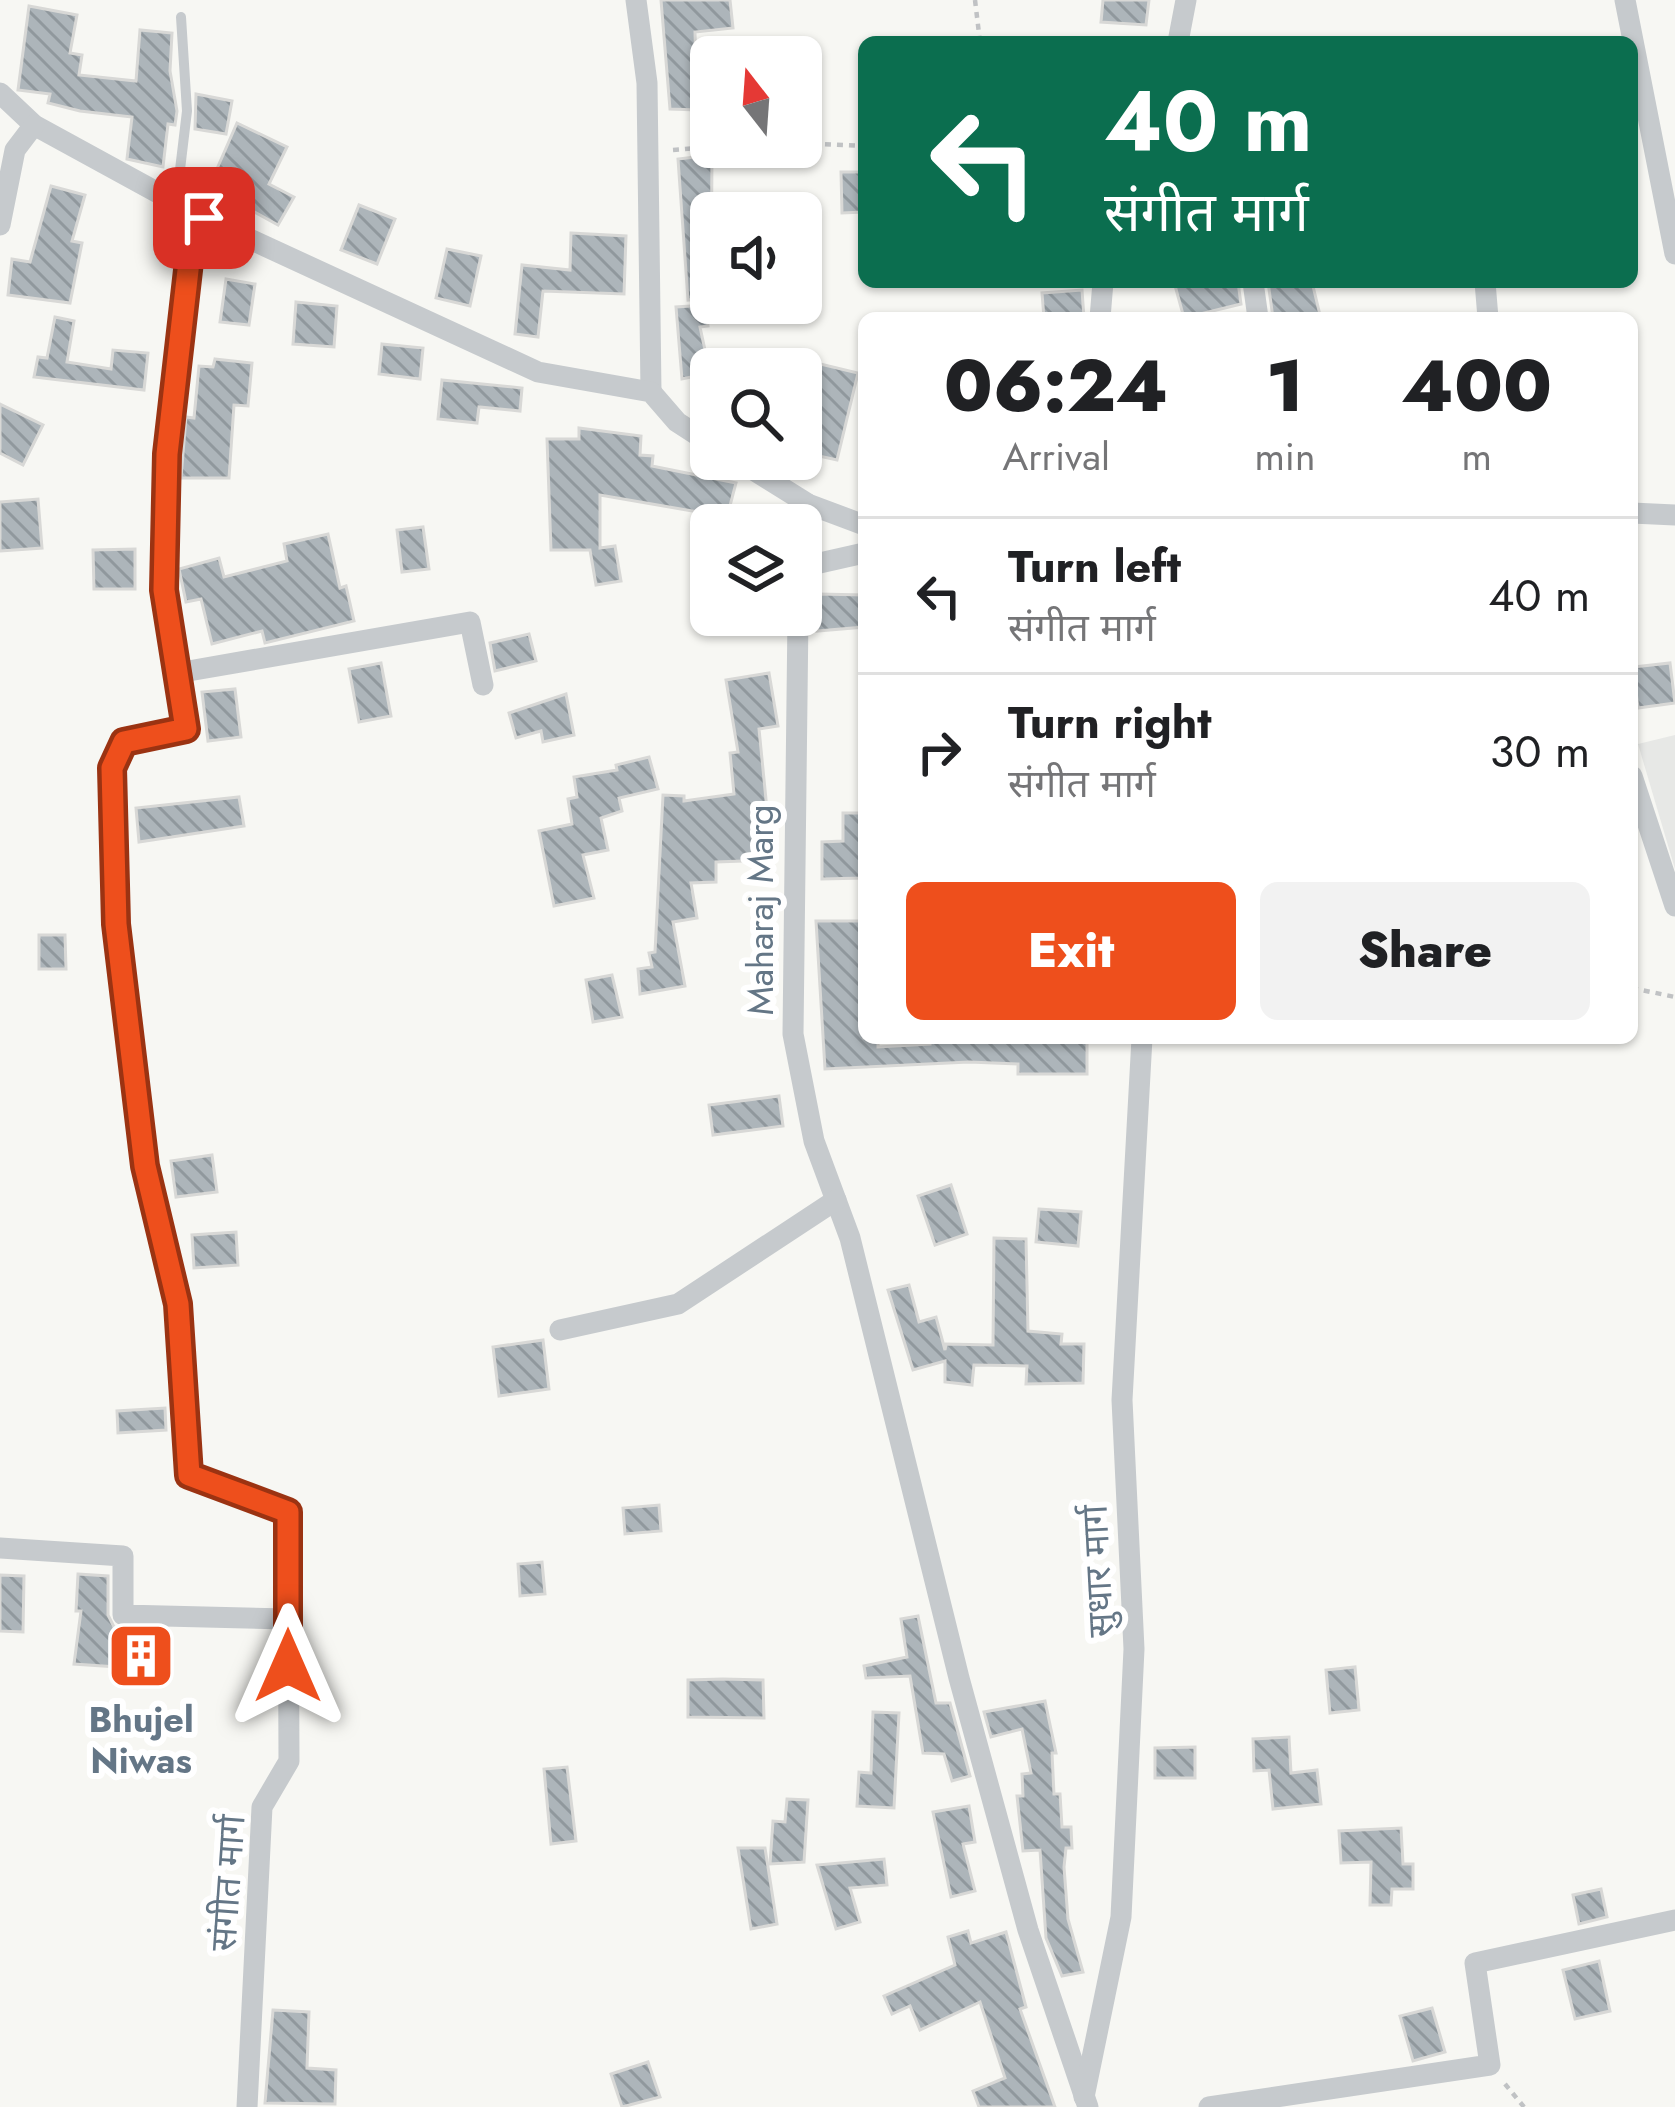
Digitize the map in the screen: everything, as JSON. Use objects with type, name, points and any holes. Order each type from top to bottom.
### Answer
[{"type":"street","points":[[636,0],[650,152],[651,392]]},
{"type":"street","points":[[1179,36],[1186,0]]},
{"type":"street","points":[[1625,0],[1630,36]]},
{"type":"street","points":[[0,93],[34,124],[204,218],[538,372],[651,392],[690,430]]},
{"type":"street","points":[[1638,104],[1642,136],[1675,254]]},
{"type":"street","points":[[0,225],[15,150],[34,124]]},
{"type":"street","name":"संगीत मार्ग","points":[[204,218],[191,244],[167,454],[164,590],[186,729],[124,742],[112,768],[116,924],[145,1166],[178,1304],[189,1475],[288,1512],[289,1761],[262,1807],[247,2107]]},
{"type":"street","points":[[769,480],[806,504]]},
{"type":"street","points":[[822,510],[858,523]]},
{"type":"street","points":[[1638,513],[1675,515]]},
{"type":"street","points":[[822,562],[858,554]]},
{"type":"street","points":[[177,673],[470,622],[482,685]]},
{"type":"street","name":"Maharaj Marg","points":[[798,636],[793,1034],[814,1141],[836,1200],[990,1793],[1086,2102]]},
{"type":"street","points":[[1638,794],[1675,906]]},
{"type":"street","name":"सुधार मार्ग","points":[[1086,2102],[1121,1918],[1134,1649],[1122,1400],[1142,1044]]},
{"type":"street","points":[[560,1330],[678,1304],[836,1200]]},
{"type":"street","points":[[0,1548],[123,1556],[123,1615],[288,1619]]},
{"type":"street","points":[[1209,2107],[1490,2065],[1474,1964],[1675,1920]]},
{"type":"lane","points":[[176,203],[187,111],[181,17]]},
{"type":"path","points":[[975,0],[979,36]]},
{"type":"path","points":[[822,144],[858,146]]},
{"type":"path","points":[[650,152],[690,149]]},
{"type":"path","points":[[1638,989],[1675,997]]},
{"type":"path","points":[[1490,2065],[1524,2107]]},
{"type":"shaded area","points":[[1675,735],[1675,869],[1638,744]]},
{"type":"building","points":[[661,0],[730,0],[733,28],[690,36],[690,110],[670,109]]},
{"type":"building","points":[[1103,0],[1149,0],[1146,25],[1101,22]]},
{"type":"building","points":[[29,6],[77,15],[70,53],[82,55],[79,75],[136,81],[140,30],[172,33],[170,71],[177,111],[175,125],[168,124],[163,167],[127,159],[132,117],[80,111],[48,103],[50,94],[18,90]]},
{"type":"building","points":[[196,94],[232,101],[226,134],[195,129]]},
{"type":"building","points":[[237,123],[287,147],[269,184],[294,197],[278,225],[209,187]]},
{"type":"building","points":[[690,158],[690,168],[712,168],[712,192],[690,192],[688,300],[678,159]]},
{"type":"building","points":[[841,172],[858,172],[858,212],[842,213]]},
{"type":"building","points":[[51,186],[85,195],[72,241],[82,243],[70,303],[8,295],[12,259],[30,262]]},
{"type":"building","points":[[359,205],[395,219],[377,264],[341,250]]},
{"type":"building","points":[[571,233],[626,236],[624,294],[543,291],[538,337],[515,334],[522,265],[570,270]]},
{"type":"building","points":[[447,249],[481,256],[470,306],[436,298]]},
{"type":"building","points":[[226,279],[255,284],[249,325],[220,322]]},
{"type":"building","points":[[1176,288],[1239,288],[1241,304],[1182,312]]},
{"type":"building","points":[[1269,288],[1313,288],[1319,312],[1272,312]]},
{"type":"building","points":[[1082,290],[1084,312],[1044,312],[1042,293]]},
{"type":"building","points":[[296,302],[337,306],[334,347],[293,344]]},
{"type":"building","points":[[690,306],[690,324],[708,326],[700,327],[705,348],[690,348],[690,377],[682,379],[676,307]]},
{"type":"building","points":[[55,317],[74,321],[67,362],[111,369],[113,350],[148,353],[144,390],[34,377],[38,357],[47,358]]},
{"type":"building","points":[[382,344],[423,348],[420,379],[379,374]]},
{"type":"building","points":[[215,359],[252,363],[248,406],[234,405],[229,478],[181,478],[186,417],[194,418],[199,366],[213,367]]},
{"type":"building","points":[[822,364],[858,373],[837,460],[822,457]]},
{"type":"building","points":[[442,380],[522,388],[520,411],[479,407],[477,423],[438,419]]},
{"type":"building","points":[[0,404],[43,425],[23,465],[0,453]]},
{"type":"building","points":[[579,428],[641,436],[640,455],[653,456],[652,466],[690,474],[690,480],[736,483],[730,504],[690,504],[690,511],[600,495],[600,548],[615,546],[621,581],[596,585],[590,550],[551,550],[547,439],[579,439]]},
{"type":"building","points":[[38,499],[42,548],[0,551],[0,502]]},
{"type":"building","points":[[423,527],[429,569],[402,572],[397,530]]},
{"type":"building","points":[[328,534],[340,588],[346,586],[354,621],[265,643],[262,631],[212,644],[201,599],[186,602],[179,569],[219,558],[224,577],[287,561],[284,544]]},
{"type":"building","points":[[135,549],[135,589],[94,589],[93,550]]},
{"type":"building","points":[[822,594],[858,595],[858,628],[822,631]]},
{"type":"building","points":[[529,634],[536,661],[495,671],[490,643]]},
{"type":"building","points":[[381,663],[391,716],[359,722],[349,669]]},
{"type":"building","points":[[1670,663],[1675,703],[1638,708],[1638,666]]},
{"type":"building","points":[[769,673],[778,726],[759,729],[772,860],[716,862],[716,882],[691,883],[697,918],[673,922],[685,986],[640,994],[638,969],[652,967],[649,953],[655,952],[663,795],[684,796],[684,801],[734,794],[730,753],[738,752],[726,680]]},
{"type":"building","points":[[235,689],[241,737],[208,741],[202,692]]},
{"type":"building","points":[[566,694],[574,735],[543,742],[541,731],[516,738],[509,713]]},
{"type":"building","points":[[649,757],[658,789],[619,798],[622,811],[601,818],[608,850],[583,855],[594,898],[554,906],[539,831],[572,824],[568,799],[577,797],[574,777],[617,770],[616,765]]},
{"type":"building","points":[[239,797],[244,826],[139,842],[136,808]]},
{"type":"building","points":[[843,813],[858,813],[858,878],[822,879],[822,842],[843,841]]},
{"type":"building","points":[[816,921],[858,921],[858,1044],[1087,1044],[1087,1074],[1018,1074],[1018,1064],[969,1062],[825,1069]]},
{"type":"building","points":[[39,935],[65,935],[66,969],[39,969]]},
{"type":"building","points":[[612,975],[622,1017],[593,1022],[586,980]]},
{"type":"building","points":[[779,1096],[783,1126],[713,1135],[709,1105]]},
{"type":"building","points":[[212,1155],[217,1192],[176,1197],[171,1161]]},
{"type":"building","points":[[951,1185],[967,1234],[935,1245],[918,1196]]},
{"type":"building","points":[[1039,1209],[1081,1212],[1078,1246],[1036,1242]]},
{"type":"building","points":[[236,1232],[238,1265],[194,1268],[192,1235]]},
{"type":"building","points":[[994,1238],[1026,1239],[1028,1331],[1062,1334],[1061,1344],[1084,1344],[1083,1383],[1026,1384],[1027,1366],[974,1365],[972,1385],[945,1382],[945,1361],[913,1370],[888,1290],[909,1285],[919,1322],[936,1317],[945,1350],[946,1344],[993,1345]]},
{"type":"building","points":[[543,1340],[549,1389],[499,1396],[493,1347]]},
{"type":"building","points":[[165,1408],[166,1430],[118,1433],[117,1411]]},
{"type":"building","points":[[659,1505],[661,1531],[625,1534],[623,1508]]},
{"type":"building","points":[[542,1562],[545,1594],[520,1596],[518,1564]]},
{"type":"building","points":[[78,1574],[108,1576],[108,1615],[114,1627],[160,1631],[161,1670],[74,1664],[81,1611],[76,1611]]},
{"type":"building","points":[[0,1575],[24,1576],[23,1632],[0,1631]]},
{"type":"building","points":[[918,1616],[936,1703],[950,1703],[970,1776],[952,1781],[944,1754],[923,1753],[910,1676],[866,1678],[864,1666],[907,1657],[901,1619]]},
{"type":"building","points":[[1355,1667],[1359,1710],[1330,1713],[1326,1670]]},
{"type":"building","points":[[688,1680],[763,1680],[764,1718],[688,1717]]},
{"type":"building","points":[[1045,1701],[1056,1753],[1052,1753],[1054,1794],[1060,1794],[1062,1827],[1071,1827],[1072,1848],[1066,1848],[1064,1867],[1068,1919],[1083,1972],[1062,1976],[1046,1938],[1040,1850],[1023,1851],[1017,1796],[1023,1796],[1022,1774],[1031,1773],[1022,1729],[991,1737],[984,1712]]},
{"type":"building","points":[[873,1712],[899,1713],[894,1808],[857,1806],[859,1772],[871,1773]]},
{"type":"building","points":[[1289,1737],[1291,1773],[1317,1770],[1321,1804],[1273,1809],[1269,1770],[1254,1771],[1253,1739]]},
{"type":"building","points":[[1195,1747],[1195,1778],[1155,1778],[1155,1748]]},
{"type":"building","points":[[567,1767],[576,1841],[551,1844],[544,1769]]},
{"type":"building","points":[[787,1799],[808,1800],[804,1862],[770,1864],[773,1821],[785,1822]]},
{"type":"building","points":[[969,1806],[975,1842],[963,1844],[975,1891],[951,1897],[933,1812]]},
{"type":"building","points":[[1401,1828],[1403,1864],[1413,1864],[1413,1889],[1392,1889],[1391,1905],[1370,1905],[1371,1862],[1341,1863],[1339,1831]]},
{"type":"building","points":[[738,1848],[765,1848],[777,1924],[751,1929]]},
{"type":"building","points":[[884,1859],[887,1885],[850,1888],[860,1922],[836,1929],[817,1865]]},
{"type":"building","points":[[1601,1889],[1607,1917],[1579,1924],[1573,1895]]},
{"type":"building","points":[[968,1931],[971,1943],[1006,1932],[1026,2007],[1020,2009],[1055,2107],[979,2107],[973,2091],[1005,2078],[980,2002],[920,2030],[910,2006],[892,2014],[884,1996],[955,1965],[948,1937]]},
{"type":"building","points":[[1599,1961],[1610,2011],[1575,2019],[1563,1970]]},
{"type":"building","points":[[1432,2008],[1445,2052],[1413,2061],[1400,2016]]},
{"type":"building","points":[[273,2010],[309,2012],[307,2068],[336,2070],[335,2104],[265,2103]]},
{"type":"building","points":[[648,2062],[660,2097],[622,2107],[611,2074]]},
{"type":"place","name":"Bhujel Niwas","points":[[141,1656]]},
{"type":"route","points":[[204,218],[191,244],[167,454],[164,590],[186,729],[124,742],[112,768],[116,924],[145,1166],[178,1304],[189,1475],[288,1512],[288,1666]]}]
